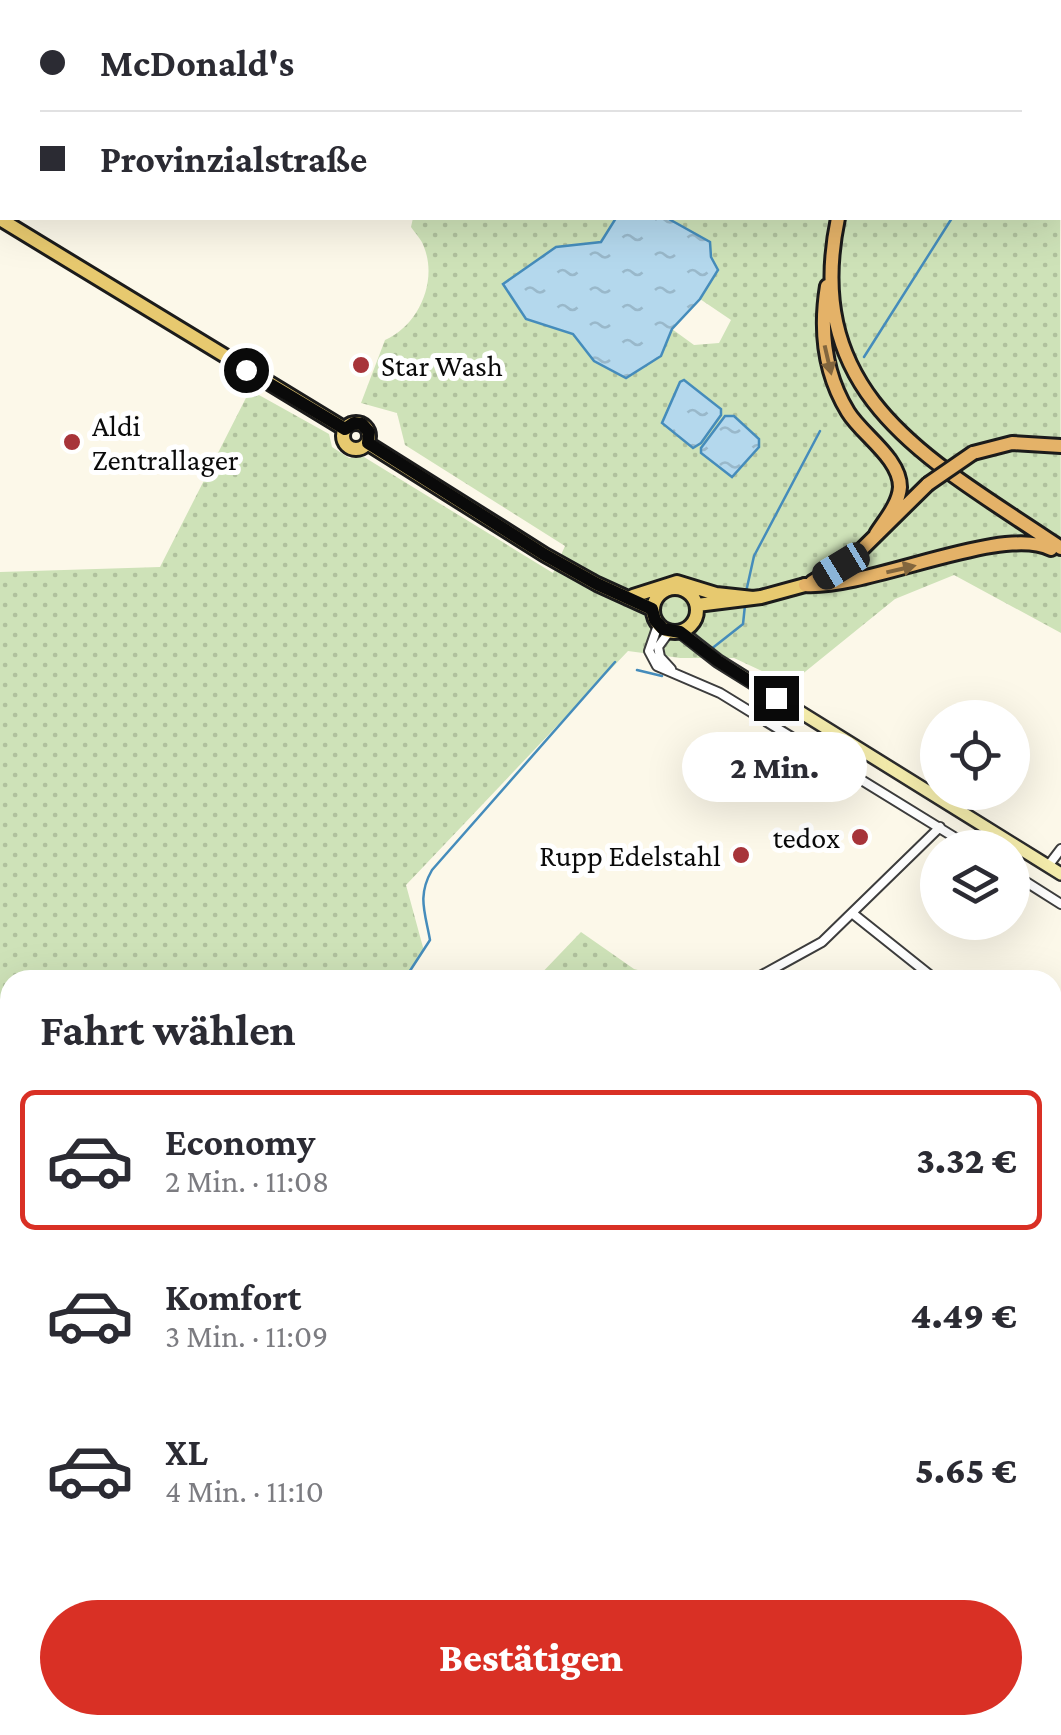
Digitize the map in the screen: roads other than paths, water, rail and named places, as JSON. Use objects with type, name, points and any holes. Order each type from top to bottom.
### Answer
[{"type":"highway","points":[[838,220],[824,324],[832,379],[855,422],[892,463],[900,486],[892,510],[876,534]]},
{"type":"highway","points":[[832,264],[840,334],[859,381],[882,416],[934,463],[1061,549]]},
{"type":"highway","points":[[805,585],[841,566],[956,462],[973,453],[1012,443],[1061,446]]},
{"type":"highway","points":[[805,585],[839,584],[1008,543],[1037,543],[1061,549]]},
{"type":"main road","points":[[2,220],[345,429],[354,423],[362,424],[369,432],[368,443],[545,555],[597,584],[654,603],[674,628],[718,661],[1061,874]]},
{"type":"main road","points":[[630,596],[677,582],[736,598]]},
{"type":"main road","points":[[697,606],[805,585]]},
{"type":"main road","points":[[654,603],[668,588],[683,589],[697,606],[695,620],[674,628]]},
{"type":"street","points":[[674,628],[650,642],[650,657],[658,666],[720,692],[943,830]]},
{"type":"street","points":[[771,970],[822,942],[940,828]]},
{"type":"street","points":[[1048,866],[1061,849]]},
{"type":"street","points":[[1030,884],[1061,904]]},
{"type":"street","points":[[852,912],[924,970]]},
{"type":"water","points":[[615,220],[671,220],[710,242],[711,257],[718,270],[700,299],[672,329],[661,356],[626,378],[594,361],[573,334],[526,319],[503,284],[556,247],[601,242]]},
{"type":"water","points":[[684,380],[721,409],[721,415],[701,443],[693,448],[662,423]]},
{"type":"water","points":[[725,416],[734,416],[759,439],[759,447],[732,477],[701,453]]},
{"type":"waterway","points":[[864,357],[951,220]]},
{"type":"waterway","points":[[746,592],[754,556],[820,431]]},
{"type":"waterway","points":[[710,650],[743,624],[745,605]]},
{"type":"waterway","points":[[410,970],[430,940],[423,896],[432,870],[615,662]]},
{"type":"waterway","points":[[637,670],[662,676]]},
{"type":"place","name":"Star Wash","points":[[361,365]]},
{"type":"place","name":"Aldi Zentrallager","points":[[72,442]]},
{"type":"place","name":"tedox","points":[[860,837]]},
{"type":"place","name":"Rupp Edelstahl","points":[[741,855]]}]
